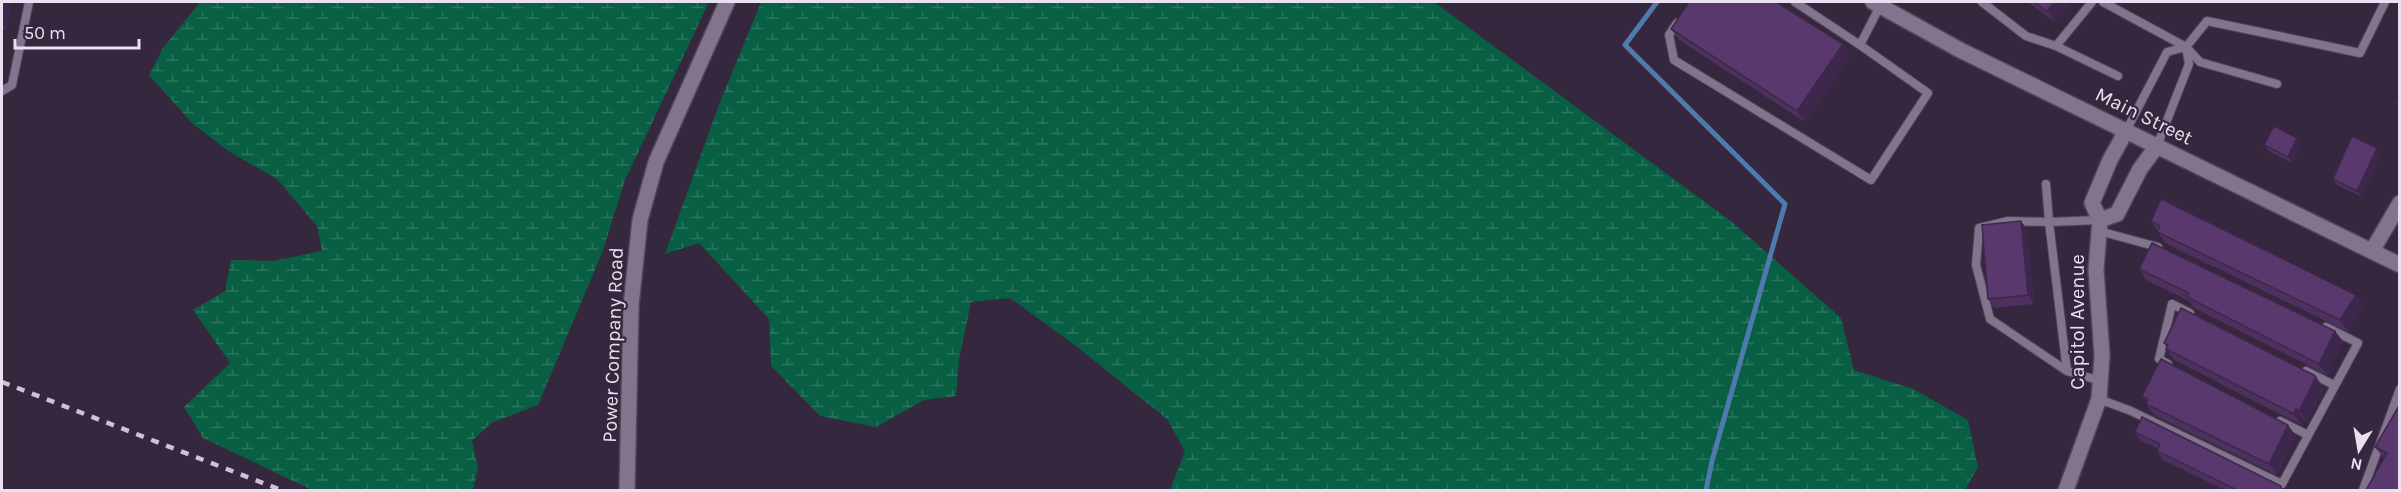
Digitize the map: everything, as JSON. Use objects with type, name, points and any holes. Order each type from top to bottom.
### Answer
[{"type":"street","name":"Power Company Road","points":[[627,490],[631,306],[640,220],[656,162],[727,2]]},
{"type":"street","name":"Main Street","points":[[1876,4],[1960,51],[2400,265]]},
{"type":"street","name":"Capitol Avenue","points":[[2066,490],[2089,433],[2099,399],[2101,381],[2102,354],[2096,270],[2099,225],[2092,203],[2110,160],[2126,131]]},
{"type":"street","points":[[2099,225],[2118,214],[2140,169],[2157,146]]},
{"type":"street","points":[[2372,251],[2400,203]]},
{"type":"lane","points":[[2,91],[12,86],[29,2]]},
{"type":"lane","points":[[1679,18],[1669,35],[1674,60],[1871,180],[1928,93],[1795,2]]},
{"type":"lane","points":[[1982,2],[2026,36],[2056,46],[2118,76]]},
{"type":"lane","points":[[2056,46],[2092,2]]},
{"type":"lane","points":[[2103,2],[2186,46],[2200,63],[2277,84]]},
{"type":"lane","points":[[2126,131],[2167,52],[2186,46],[2208,21],[2360,53],[2385,2]]},
{"type":"lane","points":[[1860,45],[1876,4]]},
{"type":"lane","points":[[2157,146],[2188,64],[2186,46]]},
{"type":"lane","points":[[2046,184],[2067,371]]},
{"type":"lane","points":[[2101,381],[2067,371],[1990,319],[1976,265],[1979,228],[2008,221],[2099,225],[2172,253]]},
{"type":"lane","points":[[2180,370],[2159,359],[2172,304],[2202,319]]},
{"type":"lane","points":[[2099,399],[2131,411],[2283,484],[2358,343],[2317,322]]},
{"type":"lane","points":[[2294,365],[2334,385]]},
{"type":"lane","points":[[2362,490],[2400,388]]},
{"type":"lane","points":[[2276,419],[2308,435]]},
{"type":"green space","points":[[200,2],[709,2],[625,180],[602,253],[538,405],[491,423],[472,441],[478,467],[473,490],[312,490],[203,438],[184,407],[230,363],[193,310],[225,291],[231,260],[274,261],[322,251],[317,226],[277,179],[230,152],[194,125],[149,75],[163,48]]},
{"type":"green space","points":[[761,2],[1434,2],[1732,222],[1841,318],[1854,370],[1913,389],[1968,420],[1978,467],[1965,490],[1170,490],[1185,451],[1167,419],[1076,346],[1010,298],[971,302],[959,360],[956,396],[924,400],[876,427],[820,416],[771,366],[769,319],[699,243],[665,254],[720,102]]},
{"type":"building","points":[[1689,2],[1776,2],[1843,44],[1797,111],[1671,29]]},
{"type":"building","points":[[2034,2],[2055,2],[2047,11]]},
{"type":"building","points":[[2274,126],[2297,138],[2288,157],[2264,145]]},
{"type":"building","points":[[2352,136],[2377,148],[2357,191],[2333,179]]},
{"type":"building","points":[[2161,199],[2356,295],[2340,320],[2157,232],[2160,226],[2151,221]]},
{"type":"building","points":[[2021,221],[2028,295],[1988,299],[1982,225]]},
{"type":"building","points":[[2152,243],[2335,331],[2319,364],[2187,297],[2189,293],[2139,269]]},
{"type":"building","points":[[2181,308],[2314,375],[2316,377],[2299,411],[2296,409],[2294,414],[2166,349],[2168,345],[2164,343]]},
{"type":"building","points":[[2161,359],[2288,425],[2269,464],[2146,404],[2148,399],[2142,396]]},
{"type":"building","points":[[2400,404],[2400,490],[2366,490],[2387,453],[2375,447]]},
{"type":"building","points":[[2142,417],[2281,486],[2279,490],[2237,490],[2157,451],[2160,444],[2135,432]]},
{"type":"waterway","points":[[1657,2],[1625,45],[1785,204],[1712,461],[1706,490]]},
{"type":"railway","points":[[2,382],[281,490]]}]
